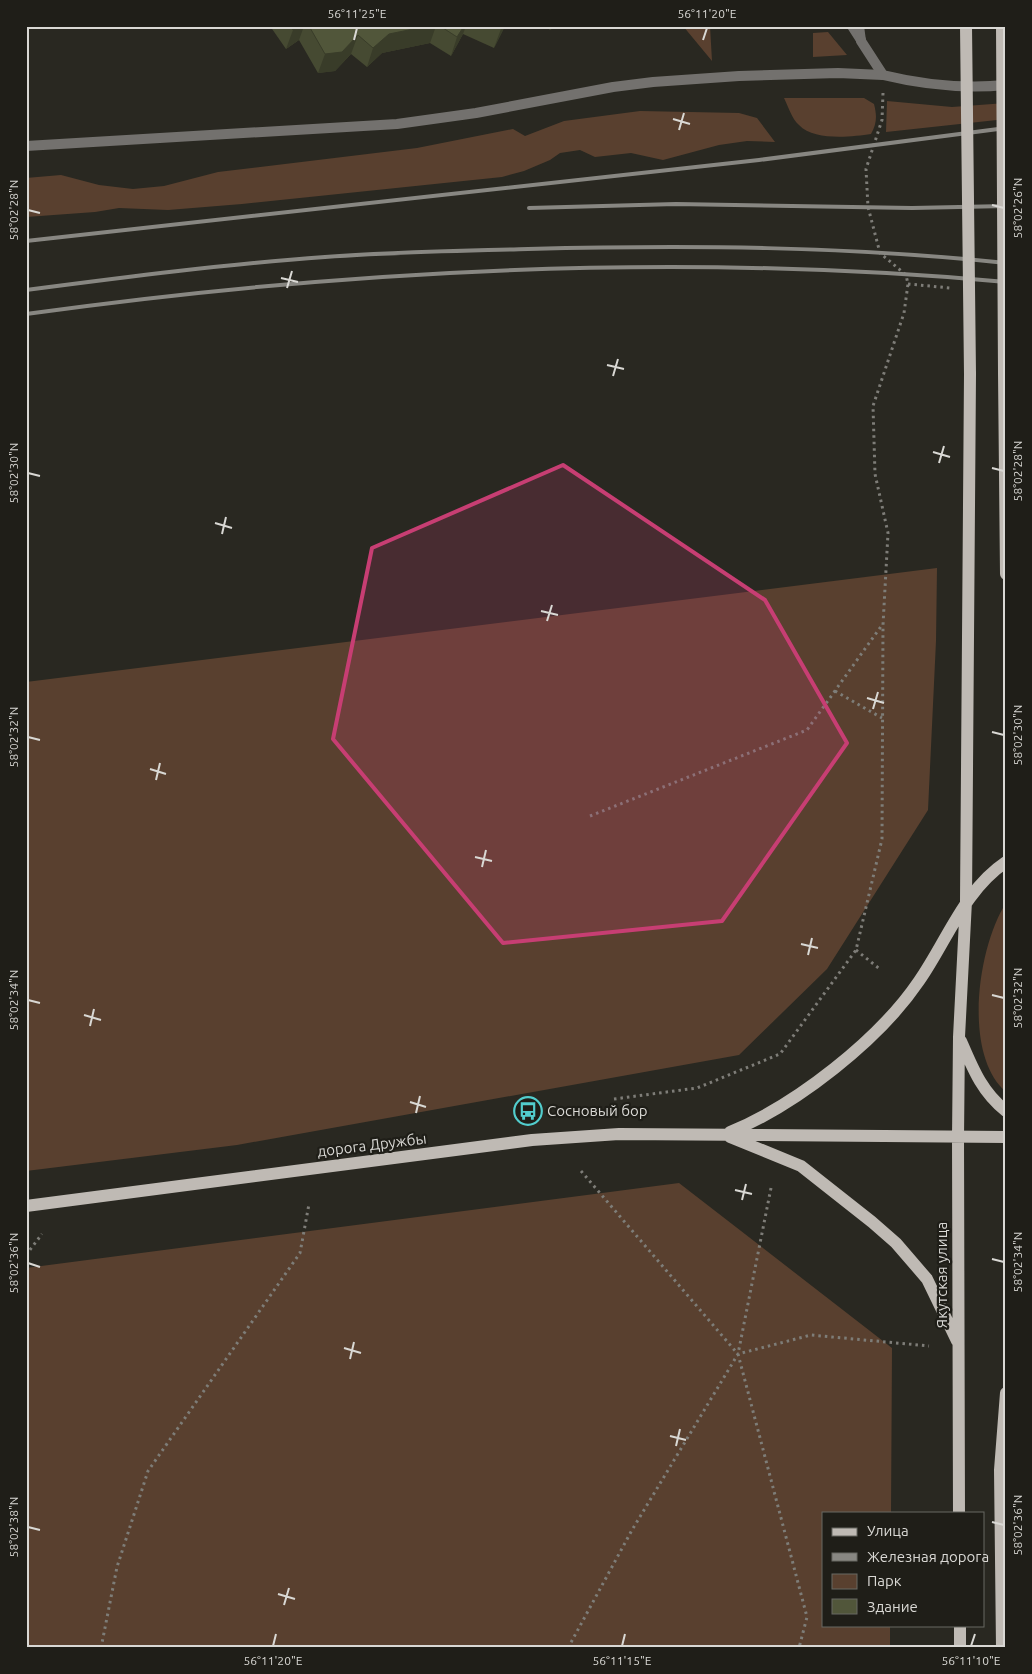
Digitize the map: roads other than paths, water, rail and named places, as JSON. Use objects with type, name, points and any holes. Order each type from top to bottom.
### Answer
[{"type":"main road","name":"Якутская улица","points":[[959,1512],[958,1138],[959,1037],[966,902],[970,374],[966,26]]},
{"type":"main road","points":[[1002,26],[1006,574]]},
{"type":"main road","points":[[723,1134],[750,1124],[783,1103],[864,1044],[893,1016],[918,982],[944,943],[966,902],[996,869],[1006,862]]},
{"type":"main road","points":[[959,1037],[977,1080],[992,1100],[1006,1111]]},
{"type":"main road","name":"дорога Дружбы","points":[[26,1206],[532,1140],[620,1134],[1006,1137]]},
{"type":"main road","points":[[723,1134],[801,1166],[896,1243],[927,1279],[958,1343]]},
{"type":"main road","points":[[1002,1648],[1000,1470],[1006,1394]]},
{"type":"main road","points":[[960,1626],[960,1648]]},
{"type":"street","points":[[852,26],[884,75]]},
{"type":"street","points":[[859,26],[861,41]]},
{"type":"street","points":[[26,146],[397,124],[476,114],[613,87],[739,76],[884,75],[914,83],[938,86],[985,87],[1006,85]]},
{"type":"railway","points":[[26,241],[759,160],[1006,128]]},
{"type":"railway","points":[[529,208],[676,204],[912,208],[1006,206]]},
{"type":"railway","points":[[26,290],[251,263],[376,254],[477,250],[647,247],[767,248],[887,253],[1006,263]]},
{"type":"railway","points":[[26,314],[148,298],[270,286],[393,276],[515,270],[638,267],[761,268],[884,273],[1006,282]]},
{"type":"place","name":"Сосновый бор","points":[[528,1111]]}]
